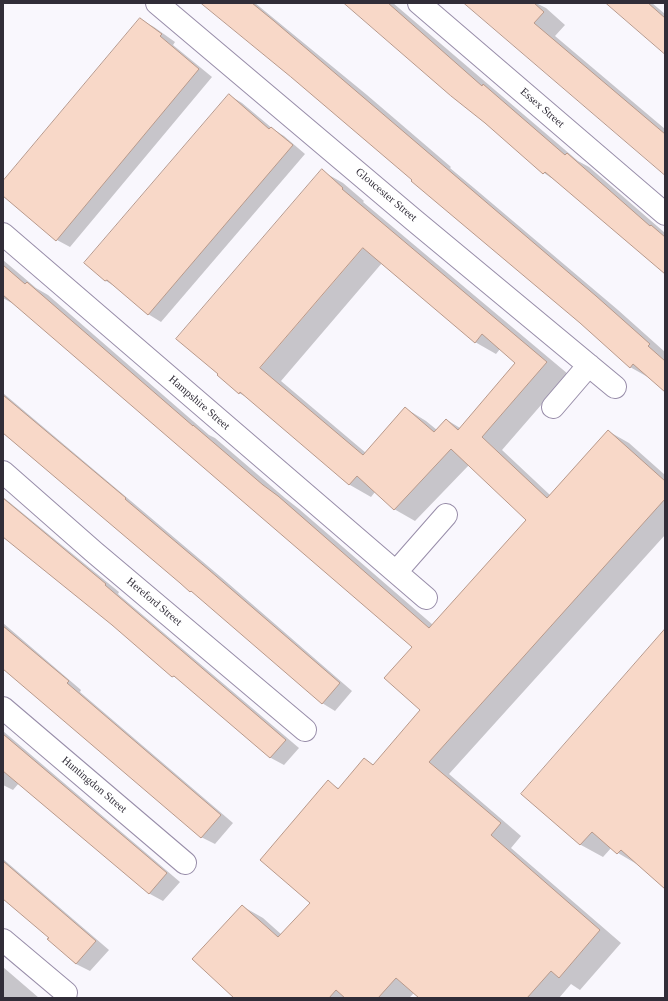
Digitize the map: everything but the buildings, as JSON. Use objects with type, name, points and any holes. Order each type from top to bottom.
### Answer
[{"type":"street","name":"Gloucester Street","points":[[157,3],[415,221],[615,387]]},
{"type":"street","name":"Essex Street","points":[[420,3],[665,214]]},
{"type":"street","name":"Hampshire Street","points":[[3,234],[426,598]]},
{"type":"street","points":[[553,407],[589,365]]},
{"type":"street","name":"Hereford Street","points":[[3,472],[94,552],[305,730]]},
{"type":"street","points":[[396,572],[446,515]]},
{"type":"street","name":"Huntingdon Street","points":[[3,708],[185,862]]},
{"type":"street","points":[[3,940],[66,993]]}]
